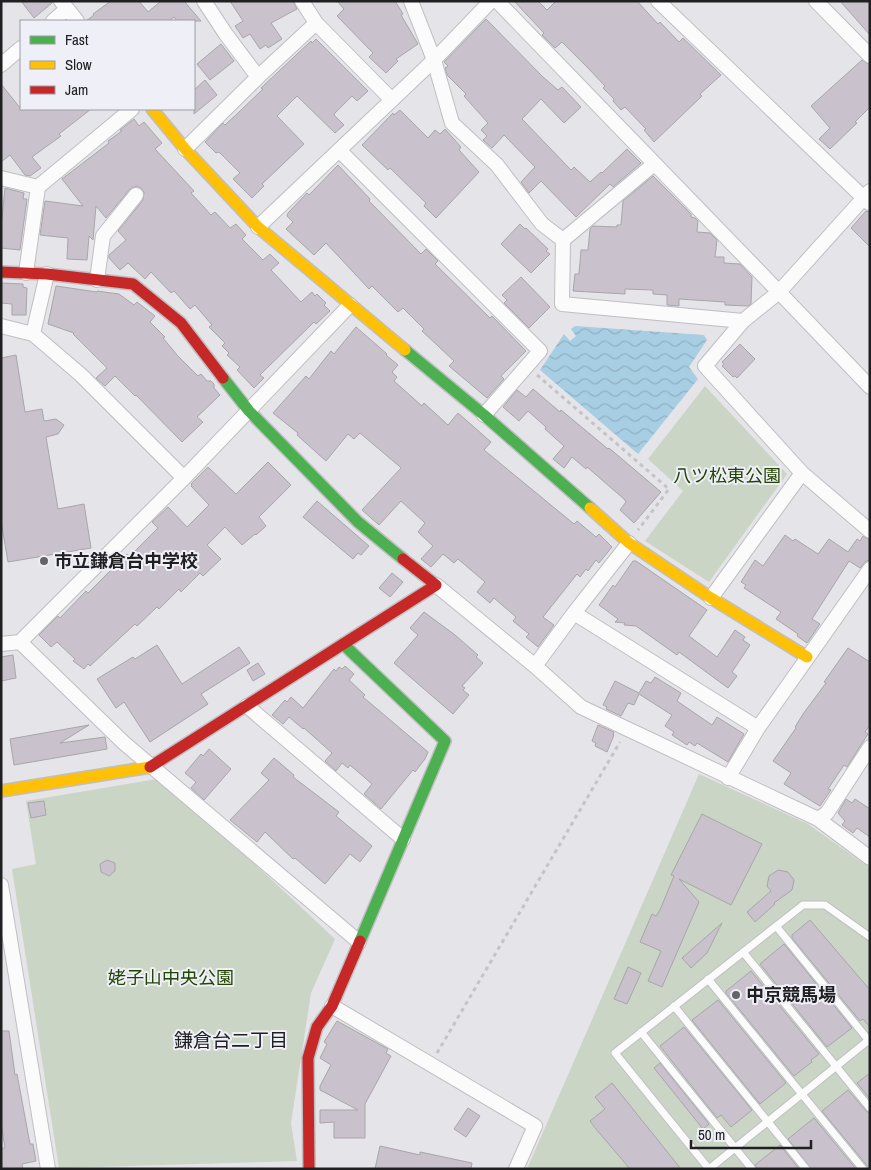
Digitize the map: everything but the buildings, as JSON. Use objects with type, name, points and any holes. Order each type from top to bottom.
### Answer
[{"type":"street","points":[[204,1],[258,77]]},
{"type":"street","points":[[302,1],[316,23],[392,100]]},
{"type":"street","points":[[412,1],[434,60],[452,124],[497,166],[542,224],[563,240]]},
{"type":"street","points":[[258,227],[434,60],[491,1]]},
{"type":"street","points":[[496,1],[870,387]]},
{"type":"street","points":[[658,1],[868,198],[779,292],[743,321],[706,366],[802,474],[870,531]]},
{"type":"street","points":[[816,1],[870,56]]},
{"type":"street","points":[[54,20],[64,5],[76,20]]},
{"type":"street","points":[[185,149],[316,23]]},
{"type":"street","points":[[1,65],[20,49]]},
{"type":"street","points":[[26,273],[38,187],[131,110]]},
{"type":"street","points":[[153,110],[185,149],[258,227],[484,415],[629,543],[710,598],[807,657]]},
{"type":"street","points":[[339,150],[540,351],[484,415]]},
{"type":"street","points":[[654,164],[563,240],[562,304],[743,321]]},
{"type":"street","points":[[1,178],[38,187]]},
{"type":"street","points":[[96,280],[103,236],[136,195]]},
{"type":"street","points":[[1,272],[47,274],[133,284],[182,323],[249,411],[358,522],[535,666],[581,707],[818,819],[870,858]]},
{"type":"street","points":[[32,334],[47,274]]},
{"type":"street","points":[[1,644],[20,642],[184,478],[350,305]]},
{"type":"street","points":[[1,326],[32,334],[81,375],[184,478]]},
{"type":"street","points":[[710,598],[802,474]]},
{"type":"street","points":[[535,666],[629,543]]},
{"type":"street","points":[[728,778],[758,728],[870,569]]},
{"type":"street","points":[[1,791],[151,766],[436,585]]},
{"type":"street","points":[[574,614],[758,728]]},
{"type":"street","points":[[20,642],[124,743],[359,942]]},
{"type":"street","points":[[309,1169],[308,1058],[317,1027],[332,1006],[445,741],[343,644]]},
{"type":"street","points":[[247,706],[403,839]]},
{"type":"street","points":[[818,819],[827,813],[870,746]]},
{"type":"street","points":[[1,885],[48,1169]]},
{"type":"street","points":[[332,1006],[535,1126],[516,1169]]},
{"type":"lane","points":[[776,926],[869,1040],[709,1169],[615,1053],[708,979],[743,952],[776,926],[803,905],[825,905],[870,937]]},
{"type":"lane","points":[[743,952],[870,1108]]},
{"type":"lane","points":[[708,979],[863,1169]]},
{"type":"lane","points":[[674,1006],[806,1169]]},
{"type":"lane","points":[[641,1032],[752,1169]]},
{"type":"path","points":[[526,366],[669,489],[629,543]]},
{"type":"path","points":[[431,1064],[627,730]]},
{"type":"green space","name":"八ツ松東公園","points":[[705,386],[787,474],[709,582],[645,541],[683,491],[648,459]]},
{"type":"green space","name":"中京競馬場","points":[[699,774],[808,824],[870,868],[870,1169],[527,1169]]},
{"type":"green space","name":"姥子山中央公園","points":[[163,778],[335,939],[311,993],[291,1123],[297,1161],[59,1168],[12,869],[36,864],[26,801]]},
{"type":"water","points":[[575,326],[704,335],[707,340],[689,367],[698,379],[638,454],[540,370],[564,334],[570,341],[576,336],[571,329]]},
{"type":"traffic: fast","points":[[405,350],[484,415],[590,508]]},
{"type":"traffic: fast","points":[[223,378],[249,411],[358,522],[403,559]]},
{"type":"traffic: fast","points":[[343,644],[445,741],[360,941]]},
{"type":"traffic: slow","points":[[153,110],[185,149],[258,227],[405,350]]},
{"type":"traffic: slow","points":[[590,508],[629,543],[711,598],[807,657]]},
{"type":"traffic: slow","points":[[1,791],[150,767]]},
{"type":"traffic: jam","points":[[1,272],[47,274],[133,284],[181,323],[223,378]]},
{"type":"traffic: jam","points":[[150,767],[436,585],[403,559]]},
{"type":"traffic: jam","points":[[309,1169],[308,1058],[317,1027],[332,1006],[360,941]]},
{"type":"place","name":"市立鎌倉台中学校","points":[[44,561]]},
{"type":"place","name":"中京競馬場","points":[[736,995]]},
{"type":"district","name":"鎌倉台二丁目","points":[[231,1040]]}]
